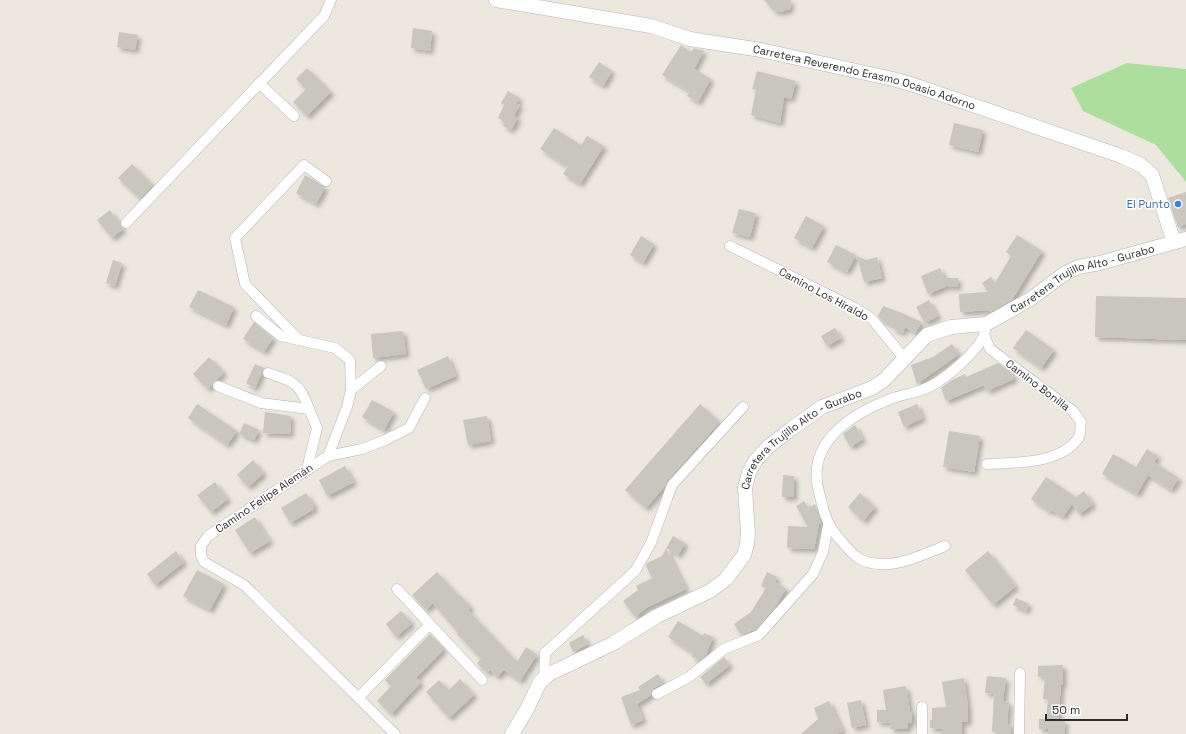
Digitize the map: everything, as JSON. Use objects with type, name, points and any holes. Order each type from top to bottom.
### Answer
[{"type":"main road","name":"Carretera Reverendo Erasmo Ocasio Adorno","points":[[496,0],[651,26],[690,39],[761,50],[894,79],[1121,156],[1141,165],[1152,175],[1180,241]]},
{"type":"main road","name":"Carretera Trujillo Alto - Gurabo","points":[[512,734],[540,682],[549,674],[612,644],[657,616],[710,592],[726,580],[744,556],[748,533],[745,488],[749,472],[756,460],[769,446],[822,408],[872,388],[884,380],[927,335],[938,330],[951,327],[985,330],[1064,274],[1078,267],[1100,263],[1180,241]]},
{"type":"street","points":[[126,224],[324,16],[331,0]]},
{"type":"street","points":[[259,84],[294,116]]},
{"type":"street","points":[[300,341],[245,284],[235,238],[304,165],[326,181]]},
{"type":"street","name":"Camino Los Hiraldo","points":[[730,246],[855,308],[872,319],[905,359]]},
{"type":"street","points":[[256,316],[281,336],[335,348],[350,360],[351,390],[328,456]]},
{"type":"street","points":[[945,546],[892,565],[875,564],[855,558],[828,526],[816,482],[818,460],[829,438],[850,418],[892,399],[931,386],[951,372],[975,347],[985,330]]},
{"type":"street","name":"Camino Bonilla","points":[[985,330],[990,348],[1073,411],[1081,422],[1079,436],[1066,450],[1061,453],[1051,457],[1012,463],[987,464]]},
{"type":"street","points":[[351,390],[381,366]]},
{"type":"street","points":[[268,373],[290,380],[303,392],[317,428],[308,470]]},
{"type":"street","points":[[218,386],[262,403],[309,408]]},
{"type":"street","points":[[328,456],[362,449],[409,428],[424,398]]},
{"type":"street","points":[[544,679],[545,653],[635,571],[651,543],[672,485],[743,407]]},
{"type":"street","name":"Camino Felipe Alemán","points":[[328,456],[208,536],[201,546],[201,555],[204,562],[244,585],[395,734]]},
{"type":"street","points":[[657,694],[689,677],[724,649],[759,635],[813,574],[823,552],[828,526]]},
{"type":"street","points":[[397,589],[482,680]]},
{"type":"street","points":[[359,697],[430,624]]},
{"type":"street","points":[[1019,734],[1020,673]]},
{"type":"street","points":[[922,707],[922,734]]},
{"type":"green space","points":[[1127,63],[1186,69],[1186,182],[1156,145],[1083,111],[1071,88]]},
{"type":"building","points":[[764,0],[791,0],[790,9],[781,12],[774,11]]},
{"type":"building","points":[[413,28],[432,31],[430,51],[411,48]]},
{"type":"building","points":[[119,32],[138,35],[135,50],[117,47]]},
{"type":"building","points":[[681,45],[691,52],[694,48],[704,51],[694,69],[711,79],[698,102],[687,96],[690,92],[662,75]]},
{"type":"building","points":[[599,62],[612,71],[603,86],[589,77]]},
{"type":"building","points":[[307,68],[331,92],[307,116],[293,102],[306,89],[296,79]]},
{"type":"building","points":[[757,71],[796,81],[791,99],[784,97],[780,123],[751,115],[756,90],[752,89]]},
{"type":"building","points":[[508,91],[520,98],[516,104],[520,105],[514,116],[518,118],[511,130],[503,126],[505,122],[498,118],[504,105],[501,103]]},
{"type":"building","points":[[954,123],[983,130],[978,152],[949,145]]},
{"type":"building","points":[[554,128],[581,145],[587,136],[604,146],[580,184],[563,174],[568,167],[540,149]]},
{"type":"building","points":[[132,164],[153,185],[140,199],[118,178]]},
{"type":"building","points":[[305,175],[325,187],[316,204],[296,193]]},
{"type":"building","points":[[1186,192],[1186,224],[1178,227],[1168,198]]},
{"type":"building","points":[[739,209],[756,213],[750,237],[732,233]]},
{"type":"building","points":[[110,210],[123,229],[112,238],[97,220]]},
{"type":"building","points":[[806,216],[824,226],[812,248],[794,238]]},
{"type":"building","points":[[1017,235],[1042,251],[1012,300],[990,312],[989,310],[960,312],[959,294],[988,292],[982,283],[991,277],[995,283],[1011,256],[1006,252]]},
{"type":"building","points":[[641,236],[654,244],[643,263],[630,255]]},
{"type":"building","points":[[836,245],[856,255],[847,272],[827,262]]},
{"type":"building","points":[[857,256],[866,260],[877,257],[882,278],[864,282]]},
{"type":"building","points":[[113,260],[122,263],[115,286],[106,283]]},
{"type":"building","points":[[940,268],[944,278],[958,278],[958,287],[947,286],[928,294],[921,276]]},
{"type":"building","points":[[198,290],[234,307],[226,325],[189,307]]},
{"type":"building","points":[[1096,296],[1186,298],[1186,340],[1095,337]]},
{"type":"building","points":[[929,300],[938,316],[925,323],[916,307]]},
{"type":"building","points":[[883,306],[922,322],[915,333],[905,327],[903,333],[892,328],[893,325],[881,320],[878,316]]},
{"type":"building","points":[[254,322],[273,338],[264,352],[243,339]]},
{"type":"building","points":[[835,328],[841,338],[827,346],[821,336]]},
{"type":"building","points":[[1026,330],[1054,350],[1041,368],[1013,348]]},
{"type":"building","points":[[403,331],[406,354],[373,358],[371,334]]},
{"type":"building","points":[[952,344],[959,354],[917,384],[911,365],[933,357]]},
{"type":"building","points":[[448,356],[456,376],[426,389],[417,370]]},
{"type":"building","points":[[209,357],[224,372],[208,389],[193,374]]},
{"type":"building","points":[[998,363],[1012,373],[1014,379],[987,391],[984,385],[946,401],[941,388],[952,380],[965,374],[966,377]]},
{"type":"building","points":[[255,364],[264,368],[255,388],[246,383]]},
{"type":"building","points":[[372,400],[394,412],[384,430],[362,417]]},
{"type":"building","points":[[197,404],[237,431],[227,445],[188,418]]},
{"type":"building","points":[[700,404],[720,422],[667,481],[665,486],[646,508],[625,490]]},
{"type":"building","points":[[917,404],[923,418],[904,427],[898,412]]},
{"type":"building","points":[[265,412],[291,416],[290,434],[263,433]]},
{"type":"building","points":[[487,416],[491,441],[468,445],[463,420]]},
{"type":"building","points":[[244,423],[259,430],[254,440],[239,434]]},
{"type":"building","points":[[855,425],[863,439],[850,447],[843,434]]},
{"type":"building","points":[[949,431],[980,436],[974,472],[943,467]]},
{"type":"building","points":[[1147,449],[1158,456],[1154,462],[1179,478],[1171,490],[1148,475],[1137,494],[1102,474],[1113,454],[1136,467]]},
{"type":"building","points":[[253,460],[264,473],[248,487],[237,475]]},
{"type":"building","points":[[345,466],[354,482],[327,496],[319,480]]},
{"type":"building","points":[[783,475],[794,476],[794,497],[782,497]]},
{"type":"building","points":[[1046,477],[1076,497],[1084,491],[1093,504],[1079,514],[1072,504],[1063,517],[1051,510],[1050,512],[1031,499]]},
{"type":"building","points":[[215,482],[228,499],[211,512],[197,495]]},
{"type":"building","points":[[306,493],[314,505],[314,509],[290,523],[281,508]]},
{"type":"building","points":[[860,493],[875,507],[863,521],[848,507]]},
{"type":"building","points":[[804,501],[808,508],[815,504],[821,523],[819,524],[814,549],[787,548],[788,526],[808,527],[796,506]]},
{"type":"building","points":[[255,517],[270,541],[250,553],[235,530]]},
{"type":"building","points":[[673,536],[685,543],[678,555],[666,548]]},
{"type":"building","points":[[666,548],[686,589],[646,608],[635,617],[623,601],[638,590],[636,586],[652,578],[646,566],[647,563],[662,556]]},
{"type":"building","points":[[176,551],[184,562],[155,585],[147,574]]},
{"type":"building","points":[[988,551],[1016,586],[993,605],[965,570]]},
{"type":"building","points":[[197,570],[224,584],[210,610],[183,596]]},
{"type":"building","points":[[437,572],[471,607],[468,610],[517,662],[526,647],[537,655],[520,681],[504,670],[497,677],[490,670],[487,673],[477,663],[481,659],[457,634],[458,633],[433,603],[426,610],[412,595]]},
{"type":"building","points":[[767,572],[777,577],[775,582],[786,588],[776,606],[756,629],[741,635],[734,624],[751,612],[766,588],[761,586]]},
{"type":"building","points":[[1016,598],[1029,604],[1026,611],[1013,605]]},
{"type":"building","points":[[401,611],[412,623],[396,637],[386,624]]},
{"type":"building","points":[[678,621],[703,636],[704,633],[713,637],[706,655],[700,660],[692,657],[693,653],[668,637]]},
{"type":"building","points":[[430,634],[444,649],[416,678],[421,682],[391,714],[377,701],[391,686],[385,680]]},
{"type":"building","points":[[583,635],[588,644],[573,652],[569,643]]},
{"type":"building","points":[[724,657],[730,665],[706,684],[700,677]]},
{"type":"building","points":[[1063,665],[1063,685],[1061,685],[1058,720],[1065,721],[1064,734],[1048,734],[1048,729],[1039,729],[1039,719],[1046,719],[1048,699],[1043,699],[1045,676],[1038,677],[1038,666]]},
{"type":"building","points":[[658,674],[663,683],[654,688],[651,695],[637,704],[643,720],[631,725],[621,697],[640,690],[638,687]]},
{"type":"building","points":[[987,676],[1006,678],[1003,701],[1009,702],[1007,724],[1011,725],[1010,734],[996,734],[996,732],[992,732],[994,694],[985,693]]},
{"type":"building","points":[[964,678],[968,708],[968,722],[962,722],[962,734],[942,734],[942,729],[930,728],[932,708],[946,707],[942,682]]},
{"type":"building","points":[[460,679],[474,695],[449,718],[426,692],[439,680],[449,690]]},
{"type":"building","points":[[906,686],[910,711],[912,711],[912,723],[908,723],[908,729],[890,729],[891,723],[877,722],[877,710],[886,710],[883,690]]},
{"type":"building","points":[[861,700],[866,725],[852,728],[847,703]]},
{"type":"building","points":[[829,701],[843,731],[835,734],[801,734],[818,719],[814,708]]},
{"type":"place","name":"El Punto","points":[[1178,204]]}]
